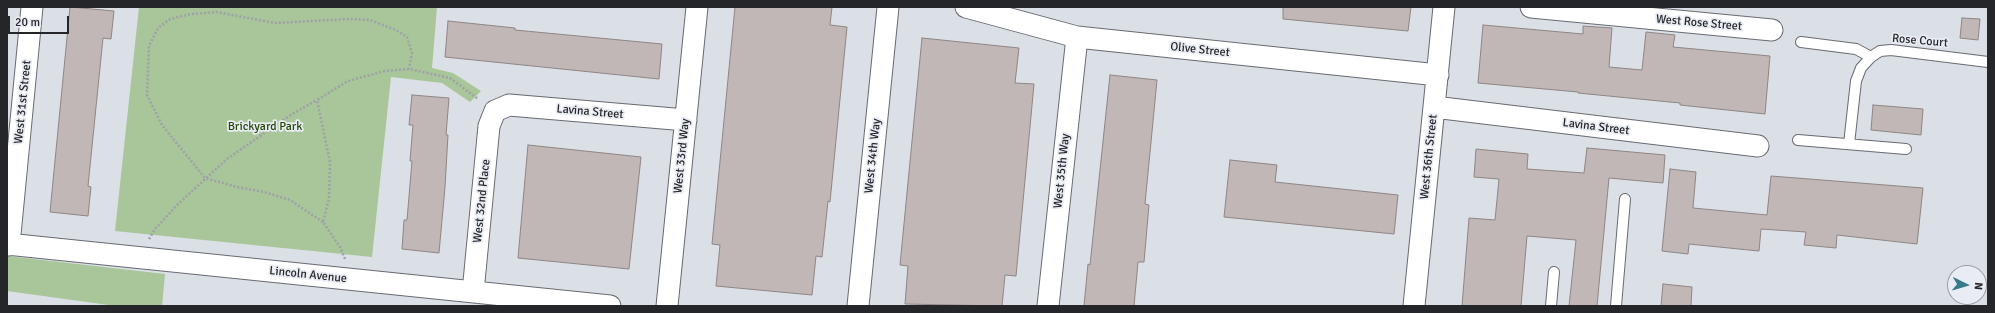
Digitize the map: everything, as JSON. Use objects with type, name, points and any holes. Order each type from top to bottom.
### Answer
[{"type":"street","name":"West 31st Street","points":[[8,244],[32,7]]},
{"type":"street","name":"West 33rd Way","points":[[667,306],[697,7]]},
{"type":"street","name":"West 34th Way","points":[[858,306],[888,7]]},
{"type":"street","name":"Olive Street","points":[[966,7],[1077,37],[1438,75]]},
{"type":"street","name":"West 36th Street","points":[[1414,306],[1444,7]]},
{"type":"street","name":"West Rose Street","points":[[1531,7],[1772,30]]},
{"type":"street","name":"West 35th Way","points":[[1048,306],[1077,37]]},
{"type":"street","name":"Lavina Street","points":[[495,111],[509,105],[686,120]]},
{"type":"street","name":"Lavina Street","points":[[1434,108],[1758,146]]},
{"type":"street","name":"West 32nd Place","points":[[473,292],[489,126],[495,111]]},
{"type":"street","name":"Lincoln Avenue","points":[[8,244],[610,306]]},
{"type":"lane","points":[[1801,42],[1856,49],[1871,57],[1860,68],[1856,81],[1849,144]]},
{"type":"lane","name":"Rose Court","points":[[1871,57],[1880,51],[1891,50],[1988,62]]},
{"type":"lane","points":[[1798,140],[1906,150]]},
{"type":"lane","points":[[1616,306],[1625,199]]},
{"type":"lane","points":[[1551,306],[1554,272]]},
{"type":"path","points":[[344,279],[345,260],[340,246],[323,222],[290,200],[264,192],[237,187],[205,178],[162,125],[147,95],[149,46],[158,28],[170,19],[191,14],[216,12],[275,23],[349,19],[370,20],[396,30],[406,37],[412,53],[409,69]]},
{"type":"path","points":[[145,258],[148,240],[155,229],[205,178],[227,159],[286,118],[348,81],[385,71],[409,69],[450,78],[495,111]]},
{"type":"path","points":[[317,100],[330,162],[329,199],[323,222]]},
{"type":"green space","name":"Brickyard Park","points":[[139,7],[437,7],[432,68],[453,73],[481,91],[470,102],[442,83],[391,77],[372,257],[115,231]]},
{"type":"green space","points":[[7,256],[165,274],[162,306],[116,306],[7,291]]},
{"type":"building","points":[[70,7],[114,11],[111,39],[103,38],[88,186],[91,187],[88,216],[50,212]]},
{"type":"building","points":[[735,7],[832,7],[830,25],[847,27],[830,202],[828,201],[822,257],[816,256],[812,295],[716,286],[720,245],[712,244]]},
{"type":"building","points":[[1283,7],[1411,7],[1408,31],[1283,19]]},
{"type":"building","points":[[1962,18],[1980,19],[1978,40],[1960,38]]},
{"type":"building","points":[[448,21],[515,28],[515,30],[662,44],[659,79],[445,57]]},
{"type":"building","points":[[1483,25],[1583,34],[1583,26],[1612,28],[1609,67],[1642,70],[1646,32],[1675,35],[1673,47],[1770,56],[1765,114],[1680,105],[1680,103],[1478,83]]},
{"type":"building","points":[[922,38],[1019,48],[1015,83],[1034,84],[1016,276],[1005,275],[1002,306],[905,304],[908,266],[900,265]]},
{"type":"building","points":[[1110,75],[1157,80],[1145,204],[1149,205],[1144,262],[1138,262],[1134,306],[1084,306],[1088,264],[1090,265]]},
{"type":"building","points":[[412,95],[449,98],[446,135],[448,135],[445,187],[439,253],[402,249],[404,220],[407,220],[412,161],[410,161],[413,125],[409,125]]},
{"type":"building","points":[[1873,105],[1923,109],[1921,135],[1871,130]]},
{"type":"building","points":[[528,145],[641,157],[629,269],[518,258]]},
{"type":"building","points":[[1587,148],[1665,155],[1663,183],[1609,178],[1597,306],[1569,306],[1576,240],[1527,236],[1521,306],[1462,306],[1469,218],[1495,220],[1499,179],[1474,177],[1476,149],[1528,154],[1527,169],[1584,173]]},
{"type":"building","points":[[1230,160],[1277,165],[1275,182],[1398,195],[1394,234],[1224,217]]},
{"type":"building","points":[[1670,169],[1696,172],[1693,208],[1767,215],[1771,176],[1923,188],[1917,244],[1837,235],[1836,248],[1804,245],[1806,232],[1761,229],[1759,251],[1689,244],[1688,254],[1662,251]]},
{"type":"building","points":[[1663,284],[1692,287],[1691,306],[1661,306]]}]
